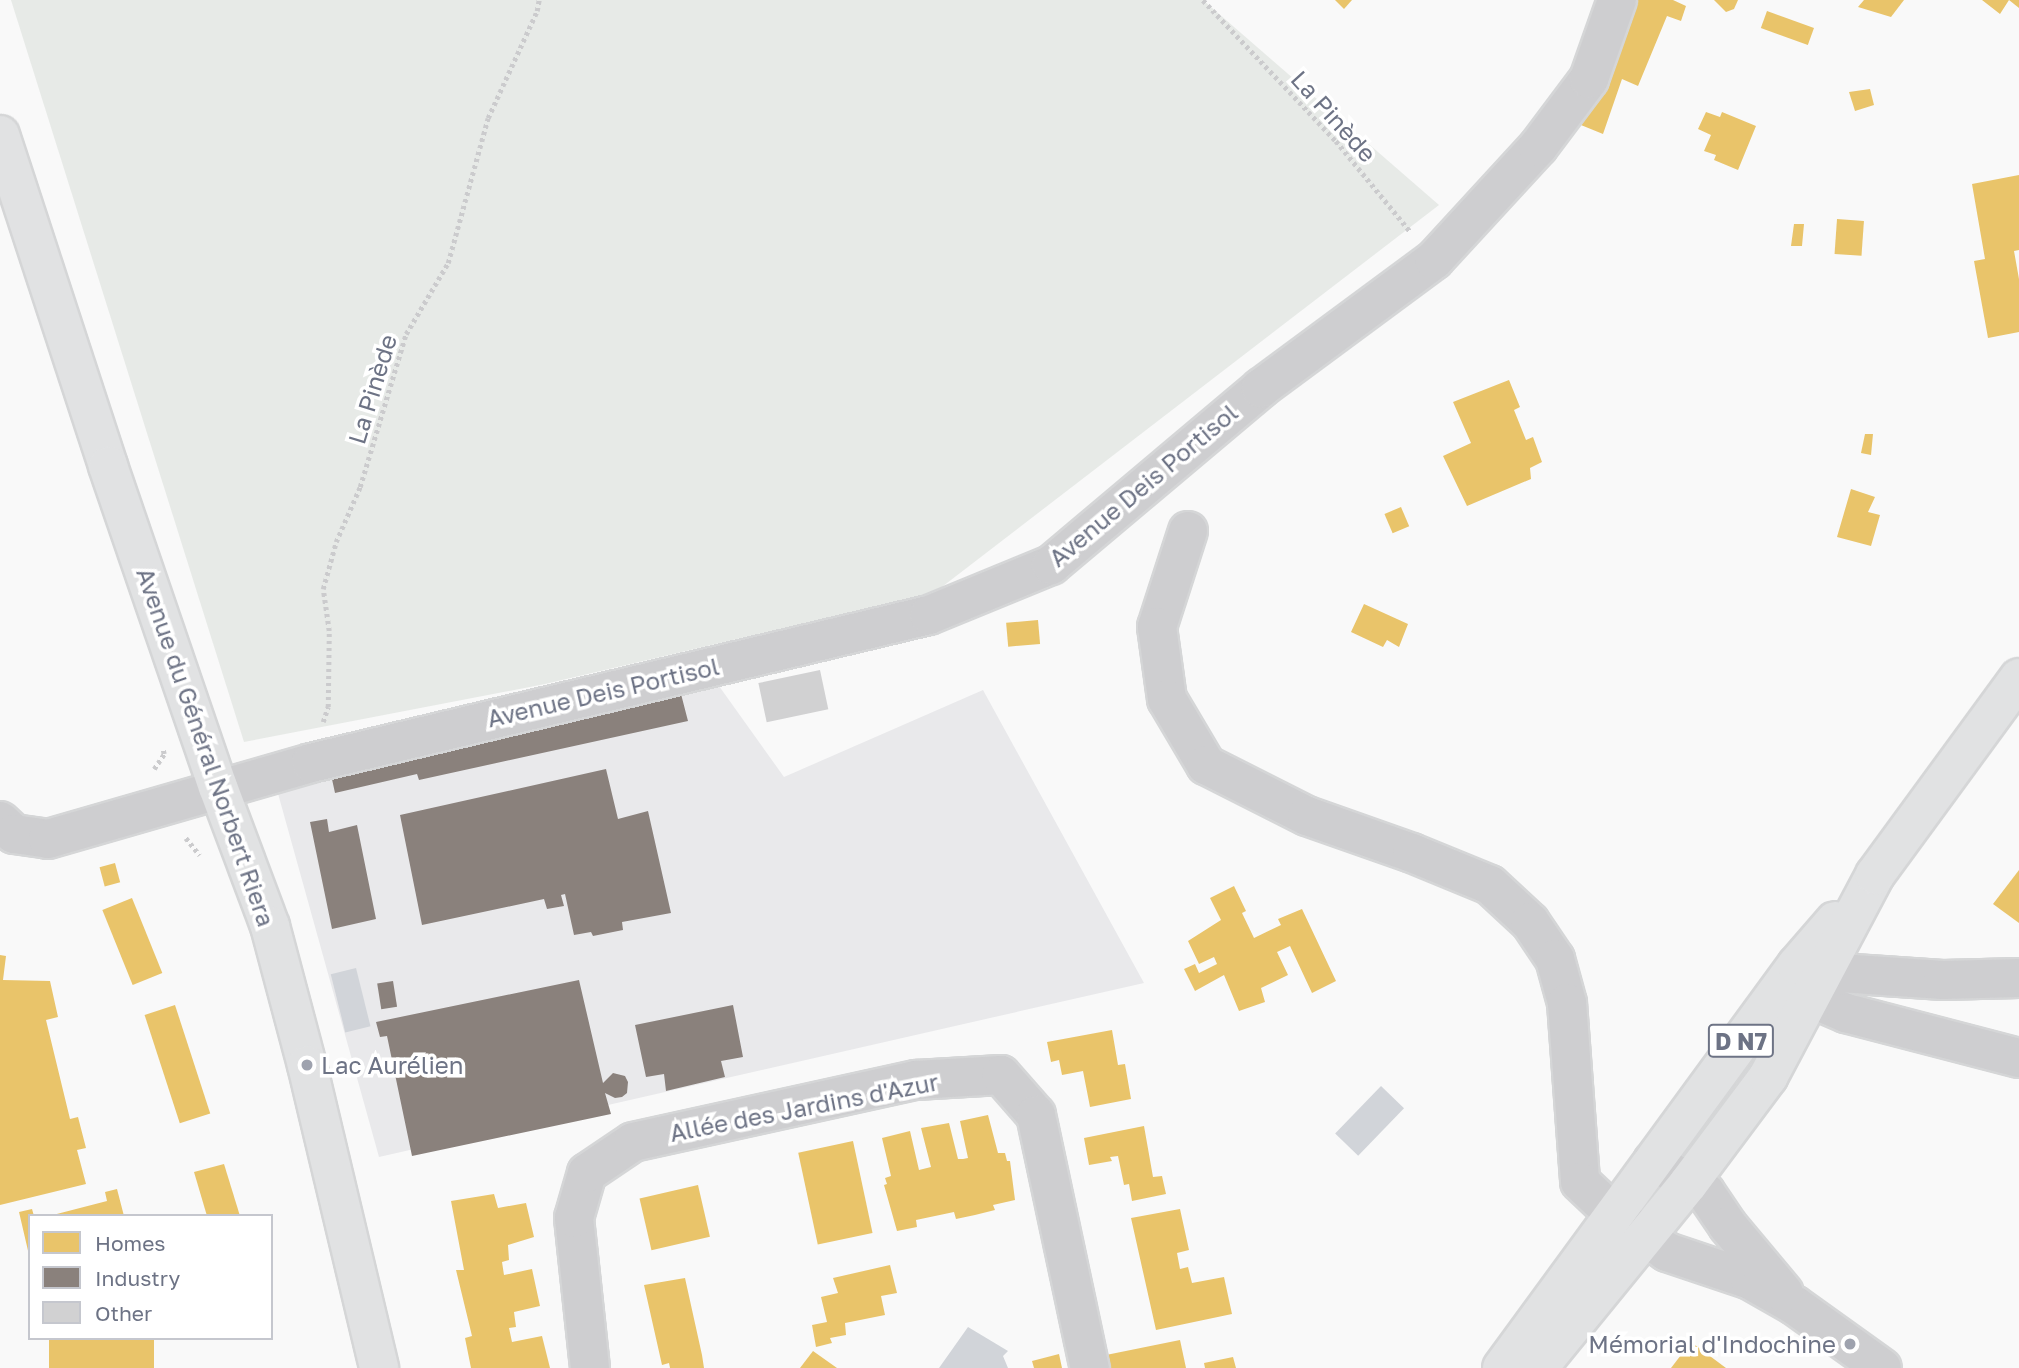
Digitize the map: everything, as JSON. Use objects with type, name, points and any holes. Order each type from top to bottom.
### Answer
[{"type":"main road","name":"Avenue du Général Norbert Riera","points":[[0,135],[108,466],[218,787],[270,926],[307,1065],[379,1368]]},
{"type":"main road","name":"D N7","points":[[1502,1368],[1630,1225],[1653,1161],[1804,980],[1875,875],[2019,678]]},
{"type":"main road","points":[[1538,1368],[1630,1225],[1688,1184],[1768,1077],[1804,980]]},
{"type":"street","name":"Avenue Deis Portisol","points":[[7,828],[48,839],[218,787],[310,763],[929,615],[1051,565],[1261,388],[1434,260],[1538,147],[1589,79],[1617,0]]},
{"type":"street","points":[[1188,531],[1157,627],[1167,699],[1206,765],[1307,816],[1412,853],[1490,885],[1530,922],[1555,959],[1567,1003],[1580,1182],[1630,1225],[1667,1252],[1750,1280],[1794,1305],[1882,1368]]},
{"type":"street","points":[[1804,980],[2019,978]]},
{"type":"street","points":[[1804,980],[1846,1013],[2019,1058]]},
{"type":"street","name":"Allée des Jardins d'Azur","points":[[590,1368],[573,1218],[587,1173],[633,1142],[916,1080],[1001,1075],[1036,1115],[1090,1368]]},
{"type":"street","points":[[1653,1161],[1705,1192],[1728,1226],[1794,1305]]},
{"type":"path","name":"La Pinède","points":[[310,763],[328,707],[329,631],[323,589],[336,542],[360,487],[406,334],[448,263],[488,118],[537,10],[539,0]]},
{"type":"path","name":"La Pinède","points":[[1203,0],[1336,141],[1434,260]]},
{"type":"shaded area","points":[[11,0],[1203,0],[1439,205],[934,593],[545,684],[244,742]]},
{"type":"shaded area","points":[[719,686],[784,777],[983,690],[1144,983],[379,1157],[277,790]]},
{"type":"shaded area","points":[[356,968],[371,1026],[345,1033],[331,974]]},
{"type":"shaded area","points":[[1381,1086],[1404,1108],[1358,1156],[1335,1133]]},
{"type":"shaded area","points":[[968,1327],[1008,1351],[1003,1356],[1008,1368],[939,1368]]},
{"type":"building: Homes","points":[[1335,0],[1352,0],[1344,9]]},
{"type":"building: Homes","points":[[1626,0],[1673,0],[1686,6],[1681,21],[1667,16],[1638,86],[1622,79],[1603,134],[1576,123]]},
{"type":"building: Homes","points":[[1714,0],[1738,0],[1734,9],[1726,12]]},
{"type":"building: Homes","points":[[1864,0],[1904,0],[1891,17],[1858,7]]},
{"type":"building: Homes","points":[[1982,0],[2009,0],[2000,14]]},
{"type":"building: Homes","points":[[2009,0],[2019,0],[2019,8]]},
{"type":"building: Homes","points":[[1767,11],[1814,28],[1808,45],[1761,28]]},
{"type":"building: Homes","points":[[1870,89],[1874,105],[1855,111],[1849,92]]},
{"type":"building: Homes","points":[[1706,112],[1720,117],[1722,112],[1756,126],[1738,170],[1714,160],[1716,155],[1704,151],[1711,135],[1698,129]]},
{"type":"building: Homes","points":[[2019,175],[2019,250],[2014,251],[2019,279],[2019,332],[1988,338],[1974,261],[1985,259],[1972,184]]},
{"type":"building: Homes","points":[[1837,219],[1864,221],[1861,256],[1835,254]]},
{"type":"building: Homes","points":[[1794,224],[1804,224],[1802,246],[1791,246]]},
{"type":"building: Homes","points":[[1509,380],[1520,407],[1514,410],[1526,440],[1533,437],[1542,462],[1530,468],[1531,479],[1467,506],[1443,456],[1471,443],[1453,402]]},
{"type":"building: Homes","points":[[1865,434],[1873,434],[1871,455],[1861,453]]},
{"type":"building: Homes","points":[[1851,489],[1875,497],[1868,512],[1880,515],[1871,546],[1837,537]]},
{"type":"building: Homes","points":[[1401,507],[1409,526],[1393,533],[1384,514]]},
{"type":"building: Homes","points":[[1364,604],[1408,624],[1399,647],[1387,640],[1383,647],[1351,632]]},
{"type":"building: Homes","points":[[1038,620],[1040,644],[1008,647],[1006,623]]},
{"type":"building: Homes","points":[[115,863],[120,882],[105,886],[100,867]]},
{"type":"building: Homes","points":[[2019,870],[2019,923],[1993,904]]},
{"type":"building: Homes","points":[[1234,886],[1246,911],[1242,913],[1254,938],[1281,925],[1278,919],[1302,909],[1336,981],[1312,993],[1290,946],[1277,952],[1288,975],[1261,988],[1265,1002],[1239,1011],[1224,975],[1195,991],[1184,969],[1195,964],[1199,973],[1217,964],[1214,957],[1199,964],[1188,941],[1221,920],[1210,898]]},
{"type":"building: Homes","points":[[132,898],[162,973],[133,985],[102,910]]},
{"type":"building: Homes","points":[[0,955],[6,956],[3,980],[50,981],[58,1017],[46,1020],[70,1119],[78,1117],[86,1148],[77,1150],[86,1184],[0,1205]]},
{"type":"building: Homes","points":[[175,1005],[210,1113],[180,1123],[145,1015]]},
{"type":"building: Homes","points":[[1112,1030],[1118,1065],[1125,1064],[1131,1099],[1090,1107],[1083,1071],[1062,1075],[1059,1060],[1051,1062],[1047,1042]]},
{"type":"building: Homes","points":[[988,1115],[998,1153],[1005,1153],[1007,1161],[1010,1161],[1015,1200],[993,1205],[995,1210],[956,1219],[954,1212],[916,1220],[917,1227],[897,1231],[884,1185],[887,1184],[885,1178],[891,1176],[882,1138],[910,1131],[919,1170],[931,1167],[921,1128],[949,1123],[958,1159],[963,1159],[968,1158],[960,1121]]},
{"type":"building: Homes","points":[[1144,1126],[1153,1177],[1162,1176],[1166,1194],[1132,1201],[1129,1184],[1124,1185],[1118,1156],[1110,1157],[1112,1161],[1089,1165],[1084,1138]]},
{"type":"building: Homes","points":[[853,1141],[873,1233],[818,1245],[798,1153]]},
{"type":"building: Homes","points":[[224,1164],[239,1214],[206,1214],[194,1172]]},
{"type":"building: Homes","points":[[698,1185],[710,1237],[651,1250],[640,1198]]},
{"type":"building: Homes","points":[[117,1189],[123,1214],[57,1214],[107,1201],[105,1192]]},
{"type":"building: Homes","points":[[494,1194],[498,1208],[526,1203],[534,1237],[508,1245],[509,1260],[502,1262],[504,1275],[532,1269],[540,1306],[514,1312],[516,1327],[509,1328],[512,1342],[542,1336],[550,1368],[471,1368],[465,1338],[472,1336],[456,1270],[464,1270],[451,1201]]},
{"type":"building: Homes","points":[[32,1209],[33,1214],[28,1214],[28,1251],[19,1212]]},
{"type":"building: Homes","points":[[1180,1209],[1189,1250],[1177,1253],[1180,1269],[1188,1267],[1192,1283],[1224,1277],[1232,1314],[1156,1330],[1131,1218]]},
{"type":"building: Homes","points":[[890,1265],[897,1293],[881,1296],[885,1315],[845,1323],[846,1335],[830,1338],[832,1343],[816,1347],[812,1325],[827,1322],[821,1297],[838,1293],[833,1278]]},
{"type":"building: Homes","points":[[685,1278],[704,1368],[670,1368],[669,1363],[662,1365],[644,1285]]},
{"type":"building: Homes","points":[[49,1340],[154,1340],[154,1368],[49,1368]]},
{"type":"building: Homes","points":[[1180,1340],[1186,1368],[1110,1368],[1106,1355]]},
{"type":"building: Homes","points":[[1691,1342],[1726,1368],[1671,1368]]},
{"type":"building: Homes","points":[[813,1351],[837,1368],[800,1368]]},
{"type":"building: Homes","points":[[1059,1354],[1062,1368],[1034,1368],[1032,1361]]},
{"type":"building: Homes","points":[[1233,1357],[1236,1368],[1205,1368],[1204,1363]]},
{"type":"building: Industry","points":[[681,694],[688,721],[419,780],[417,774],[335,793],[330,770]]},
{"type":"building: Industry","points":[[606,769],[618,819],[648,811],[671,913],[622,922],[623,930],[593,936],[591,932],[574,935],[565,894],[561,895],[564,906],[547,909],[544,899],[422,925],[400,815]]},
{"type":"building: Industry","points":[[327,819],[329,832],[357,825],[376,919],[332,929],[310,822]]},
{"type":"building: Industry","points":[[579,980],[603,1083],[613,1073],[625,1076],[628,1082],[627,1093],[622,1097],[615,1098],[605,1093],[611,1114],[412,1156],[387,1036],[380,1037],[376,1022]]},
{"type":"building: Industry","points":[[393,981],[397,1007],[381,1009],[377,984]]},
{"type":"building: Industry","points":[[733,1005],[743,1057],[721,1061],[725,1077],[666,1091],[664,1074],[646,1077],[635,1025]]},
{"type":"building: Other","points":[[820,670],[828,709],[767,722],[758,683]]},
{"type":"place","name":"Lac Aurélien","points":[[307,1065]]},
{"type":"place","name":"Mémorial d'Indochine","points":[[1850,1344]]}]
